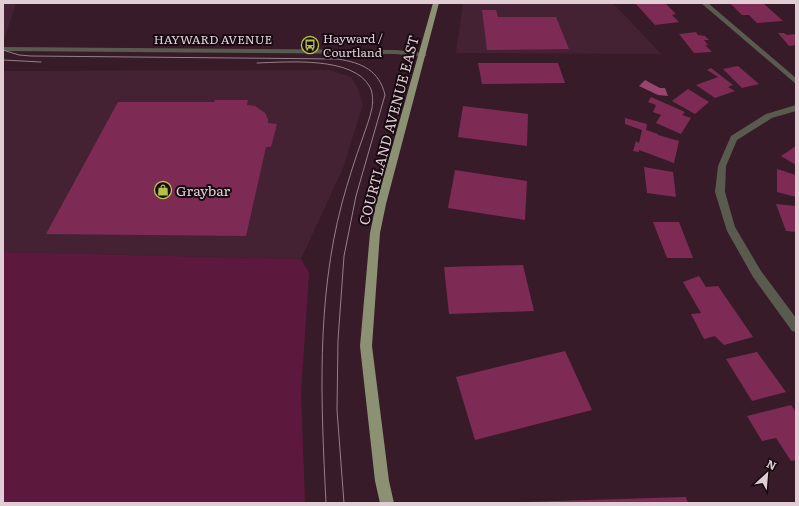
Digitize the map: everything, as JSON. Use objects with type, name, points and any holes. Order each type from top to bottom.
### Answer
[{"type":"main road","name":"COURTLAND AVENUE EAST","points":[[387,503],[382,481],[366,346],[375,233],[381,204],[436,3]]},
{"type":"street","points":[[704,3],[796,82]]},
{"type":"street","name":"HAYWARD AVENUE","points":[[3,49],[396,52],[423,55]]},
{"type":"street","points":[[796,108],[769,116],[734,138],[722,166],[720,192],[730,228],[757,274],[796,327]]},
{"type":"shaded area","points":[[3,3],[16,3],[3,43]]},
{"type":"shaded area","points":[[463,3],[613,3],[661,54],[456,53]]},
{"type":"shaded area","points":[[329,70],[351,77],[357,87],[363,104],[343,168],[301,259],[3,252],[3,71]]},
{"type":"shaded area","points":[[645,80],[660,88],[665,88],[668,96],[658,95],[639,86]]},
{"type":"shaded area","points":[[3,252],[301,259],[309,273],[301,393],[305,503],[3,503]]},
{"type":"building","points":[[635,3],[665,3],[676,14],[672,15],[679,22],[655,25]]},
{"type":"building","points":[[730,3],[763,3],[783,21],[757,23],[749,15],[742,15]]},
{"type":"building","points":[[482,10],[496,10],[498,17],[556,17],[569,49],[487,50]]},
{"type":"building","points":[[696,32],[698,35],[705,36],[709,40],[704,40],[708,45],[705,45],[712,52],[694,53],[679,34]]},
{"type":"building","points":[[778,33],[784,33],[787,35],[796,34],[796,45],[789,46]]},
{"type":"building","points":[[478,63],[558,63],[565,83],[482,84]]},
{"type":"building","points":[[738,66],[759,84],[742,88],[723,69]]},
{"type":"building","points":[[711,68],[733,85],[728,87],[735,91],[715,98],[696,85],[718,77],[707,70]]},
{"type":"building","points":[[688,89],[709,102],[695,114],[672,101]]},
{"type":"building","points":[[651,97],[685,112],[682,115],[691,118],[681,134],[656,123],[661,115],[653,112],[656,105],[648,102]]},
{"type":"building","name":"Graybar","points":[[215,100],[248,100],[247,105],[255,106],[265,113],[268,123],[277,124],[271,147],[266,147],[246,236],[46,234],[118,102],[214,102]]},
{"type":"building","points":[[463,106],[528,114],[527,146],[458,137]]},
{"type":"building","points":[[625,118],[647,124],[646,130],[679,141],[674,163],[639,150],[639,152],[633,151],[636,141],[639,143],[642,130],[625,124]]},
{"type":"building","points":[[796,146],[796,165],[781,156]]},
{"type":"building","points":[[644,167],[673,172],[676,197],[647,193]]},
{"type":"building","points":[[777,169],[796,175],[796,197],[777,192]]},
{"type":"building","points":[[455,170],[527,181],[525,220],[448,208]]},
{"type":"building","points":[[776,204],[796,206],[796,232],[786,231]]},
{"type":"building","points":[[653,222],[679,222],[693,258],[667,258]]},
{"type":"building","points":[[523,265],[534,311],[449,314],[444,267]]},
{"type":"building","points":[[699,276],[706,287],[718,286],[753,337],[724,345],[715,336],[704,339],[691,314],[701,313],[683,282]]},
{"type":"building","points":[[565,351],[592,410],[475,440],[456,377]]},
{"type":"building","points":[[757,352],[786,392],[752,401],[726,359]]},
{"type":"building","points":[[791,405],[796,412],[796,460],[791,461],[776,438],[762,441],[747,416]]},
{"type":"building","points":[[686,497],[688,503],[523,503],[523,502]]},
{"type":"tram line","points":[[3,50],[19,55],[31,56],[338,59],[362,66],[368,69],[378,79],[385,95],[356,196],[344,256],[338,340],[337,410],[344,503]]},
{"type":"tram line","points":[[3,60],[41,62]]},
{"type":"tram line","points":[[257,63],[319,63],[350,70],[362,77],[370,87],[373,100],[370,115],[342,203],[328,277],[322,352],[326,503]]},
{"type":"place","name":"Hayward / Courtland","points":[[310,45]]},
{"type":"place","name":"Graybar","points":[[163,190]]}]
